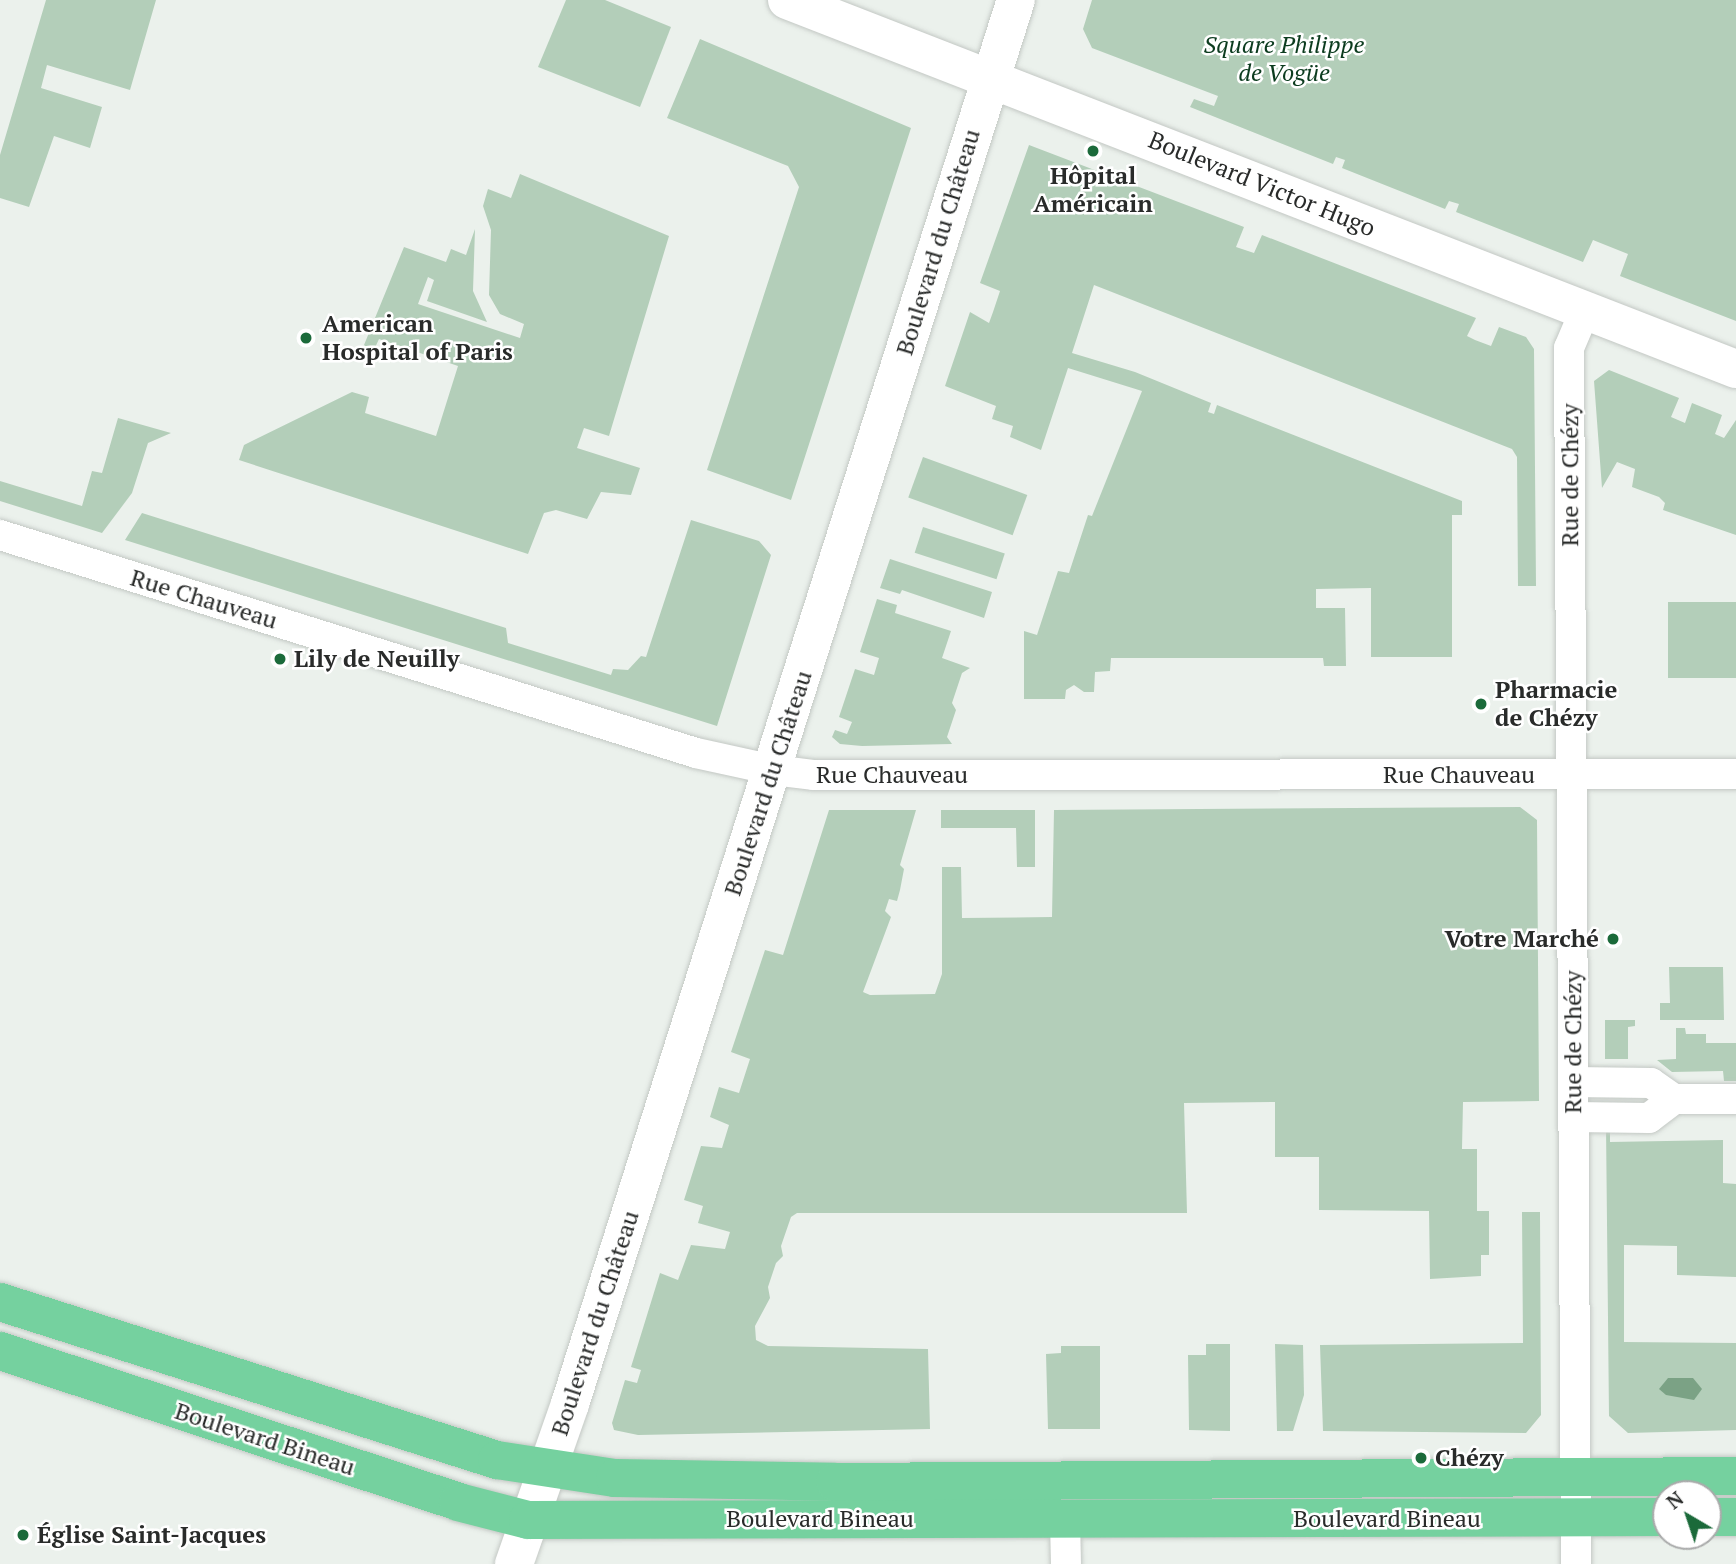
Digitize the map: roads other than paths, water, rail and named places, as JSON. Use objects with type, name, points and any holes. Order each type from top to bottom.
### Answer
[{"type":"main road","points":[[0,1302],[497,1460],[615,1478],[835,1482],[1736,1476]]},
{"type":"main road","name":"Boulevard Bineau","points":[[0,1351],[458,1502],[528,1520],[1652,1517]]},
{"type":"street","name":"Boulevard Victor Hugo","points":[[788,0],[990,76],[1584,312],[1736,369]]},
{"type":"street","name":"Boulevard du Château","points":[[514,1564],[548,1468],[773,770],[1016,0]]},
{"type":"street","name":"Rue de Chézy","points":[[1576,1564],[1569,348],[1584,312]]},
{"type":"street","name":"Rue Chauveau","points":[[0,535],[683,749],[773,770],[813,775],[1736,774]]},
{"type":"street","points":[[1573,1082],[1651,1083],[1674,1100]]},
{"type":"street","points":[[1573,1117],[1649,1118],[1674,1100],[1736,1099]]},
{"type":"street","points":[[1065,1520],[1066,1564]]},
{"type":"place","name":"Hôpital Américain","points":[[1093,151]]},
{"type":"place","name":"American Hospital of Paris","points":[[306,338]]},
{"type":"place","name":"Lily de Neuilly","points":[[280,659]]},
{"type":"place","name":"Pharmacie de Chézy","points":[[1481,704]]},
{"type":"place","name":"Votre Marché","points":[[1613,939]]},
{"type":"place","name":"Chézy","points":[[1421,1458]]},
{"type":"place","name":"Église Saint-Jacques","points":[[23,1535]]},
{"type":"park label","name":"Square Philippe de Vogüe","points":[[1284,59]]}]
